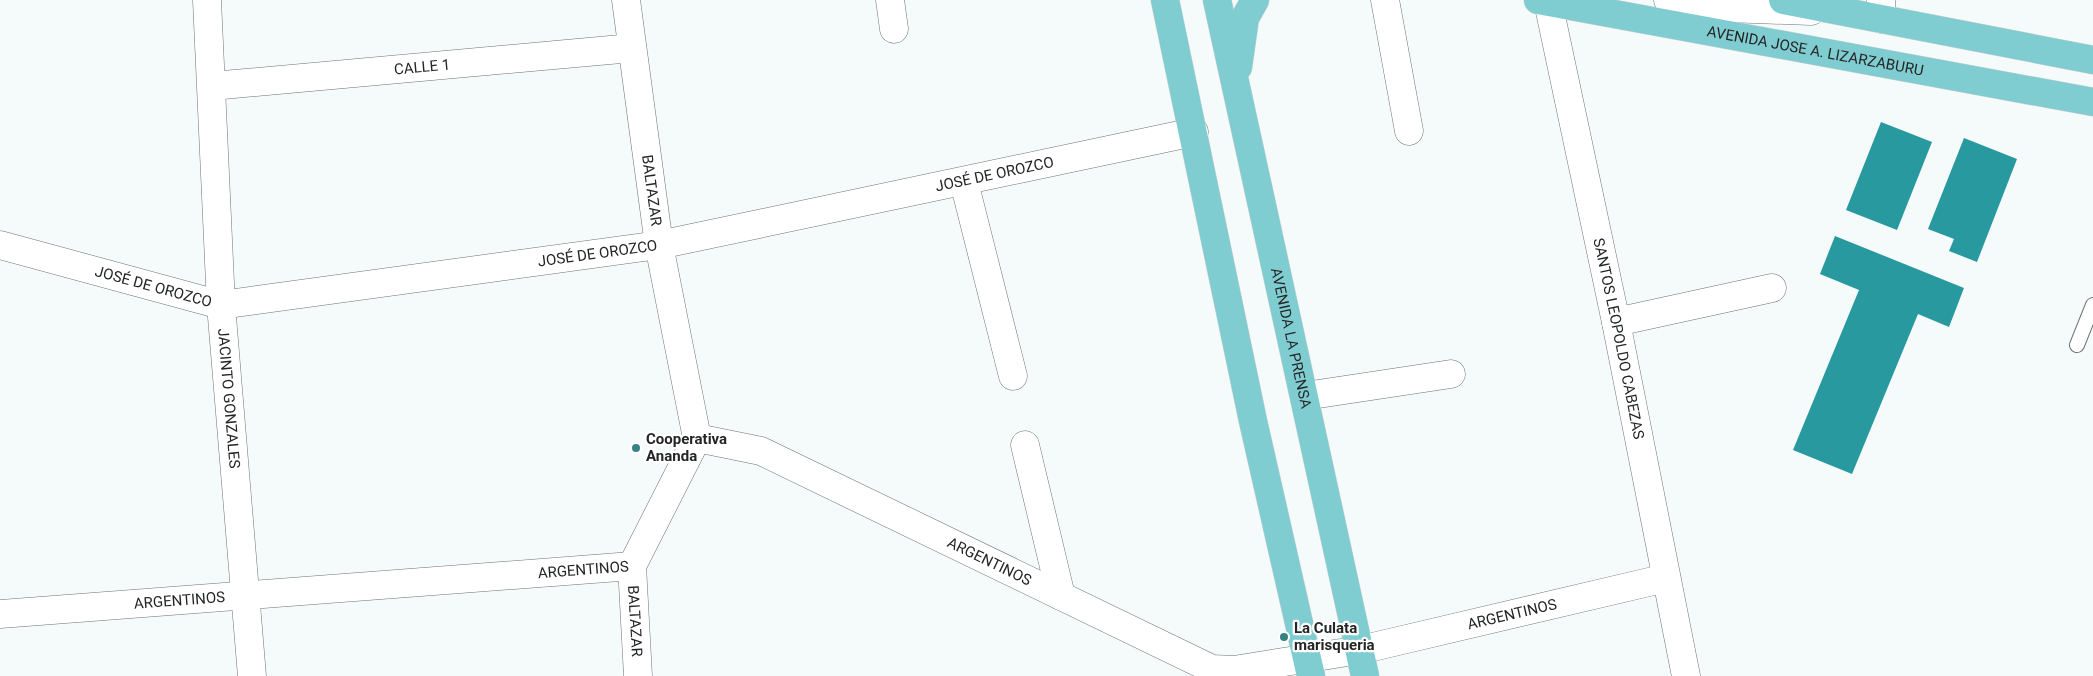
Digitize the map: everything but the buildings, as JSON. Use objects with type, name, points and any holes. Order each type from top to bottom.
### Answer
[{"type":"main road","points":[[1165,0],[1253,421],[1309,667]]},
{"type":"main road","name":"AVENIDA LA PRENSA","points":[[1217,0],[1362,663]]},
{"type":"main road","points":[[1236,88],[1245,18],[1255,0]]},
{"type":"main road","points":[[1783,0],[1842,12],[1881,9],[2093,60]]},
{"type":"main road","name":"AVENIDA JOSE A. LIZARZABURU","points":[[1543,1],[1834,56],[2093,102]]},
{"type":"street","name":"JACINTO GONZALES","points":[[207,0],[221,305],[252,676]]},
{"type":"street","name":"BALTAZAR","points":[[626,0],[659,245],[697,438]]},
{"type":"street","points":[[890,0],[894,29]]},
{"type":"street","points":[[1385,0],[1409,131]]},
{"type":"street","points":[[1668,0],[1701,7],[1834,56]]},
{"type":"street","name":"SANTOS LEOPOLDO CABEZAS","points":[[1543,1],[1616,322],[1686,676]]},
{"type":"street","points":[[1701,7],[1842,12]]},
{"type":"street","name":"CALLE 1","points":[[212,86],[632,48]]},
{"type":"street","name":"JOSÉ DE OROZCO","points":[[0,245],[221,305],[659,245],[1194,132]]},
{"type":"street","points":[[964,182],[1013,376]]},
{"type":"street","points":[[1616,322],[1772,288]]},
{"type":"street","points":[[1305,396],[1451,374]]},
{"type":"street","name":"ARGENTINOS","points":[[0,614],[632,566],[697,438],[761,451],[1212,669],[1234,670],[1362,663],[1666,578]]},
{"type":"street","points":[[1026,445],[1061,596]]},
{"type":"street","name":"BALTAZAR","points":[[632,566],[638,676]]},
{"type":"lane","points":[[2077,345],[2093,305]]},
{"type":"place","name":"Cooperativa Ananda","points":[[636,448]]},
{"type":"place","name":"La Culata marisqueria","points":[[1284,637]]}]
